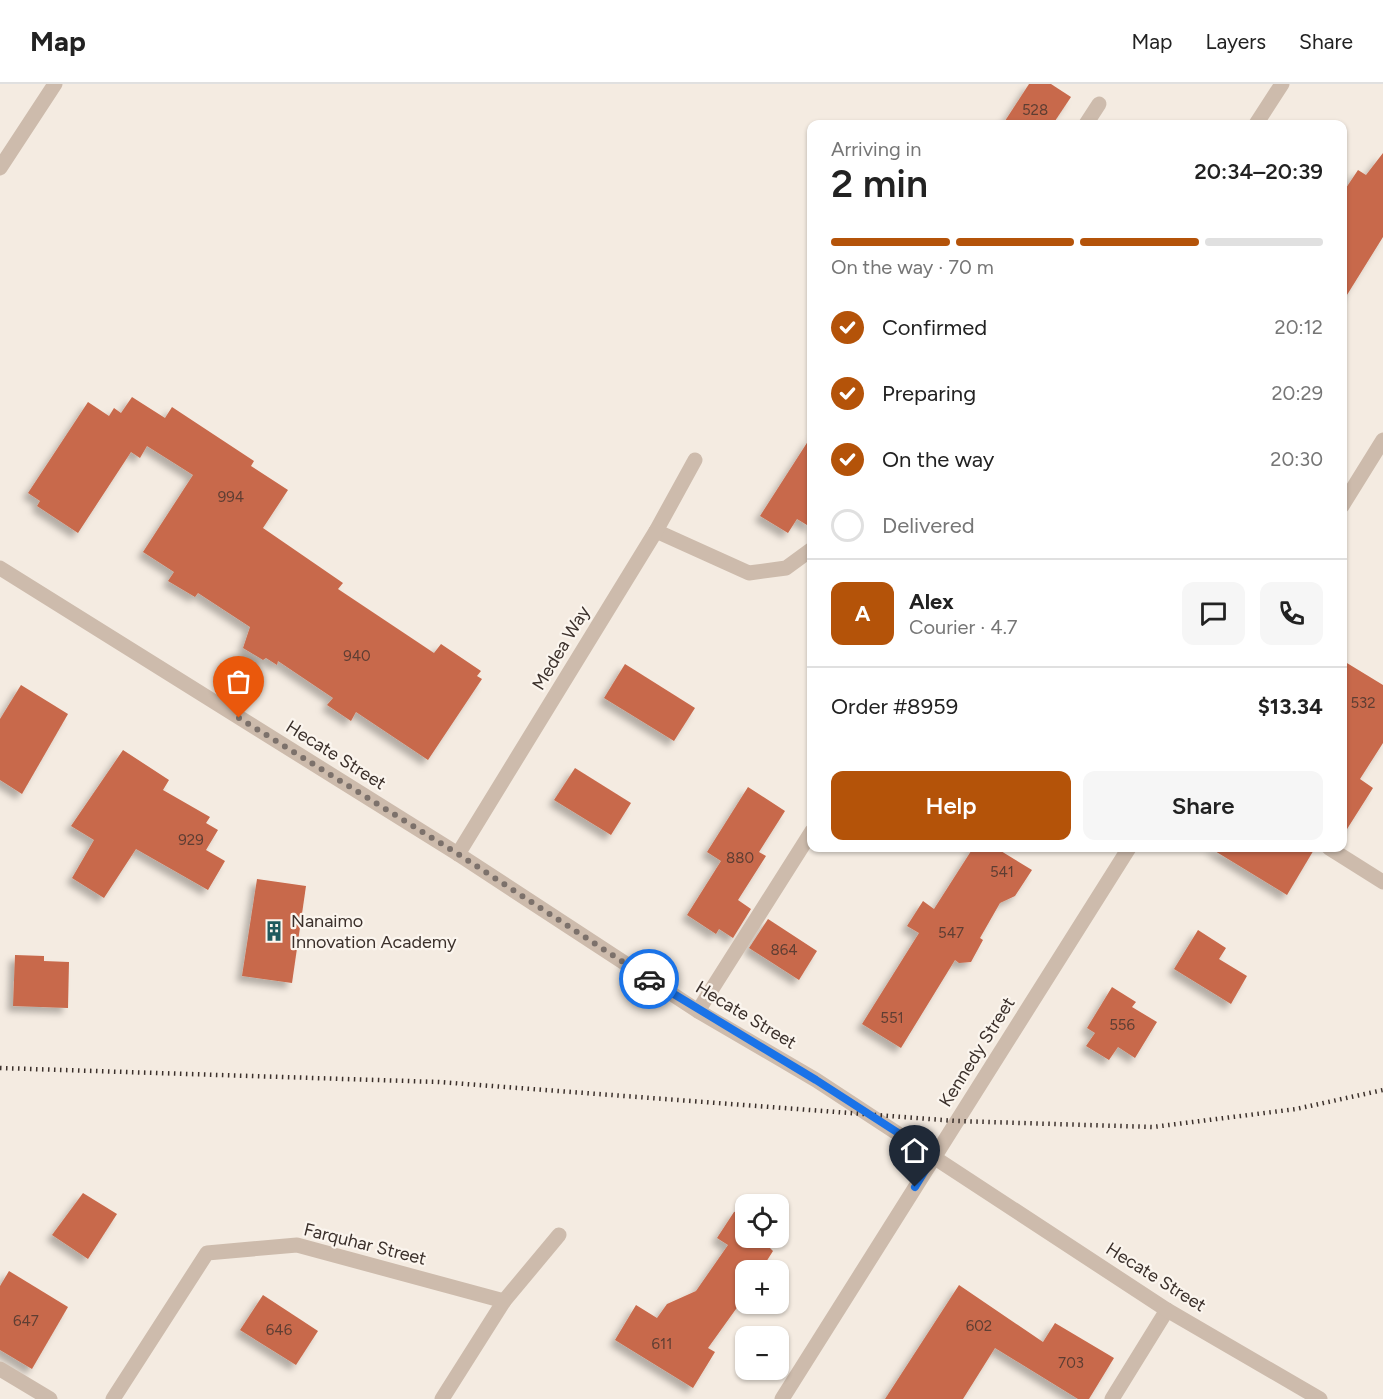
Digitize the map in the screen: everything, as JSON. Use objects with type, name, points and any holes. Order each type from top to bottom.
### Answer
[{"type":"street","points":[[0,168],[55,84]]},
{"type":"street","points":[[1259,120],[1282,84]]},
{"type":"street","points":[[1089,120],[1099,104]]},
{"type":"street","points":[[1347,498],[1383,440]]},
{"type":"street","name":"Medea Way","points":[[458,854],[656,531],[695,460]]},
{"type":"street","points":[[656,531],[748,573],[786,568],[807,553]]},
{"type":"street","name":"Hecate Street","points":[[0,568],[458,854],[698,1011],[816,1080],[1167,1310],[1320,1399]]},
{"type":"street","points":[[698,1011],[807,839]]},
{"type":"street","name":"Kennedy Street","points":[[782,1399],[1126,852]]},
{"type":"street","points":[[1335,852],[1383,882]]},
{"type":"street","points":[[442,1399],[504,1301],[559,1234]]},
{"type":"street","name":"Farquhar Street","points":[[113,1399],[207,1253],[297,1245],[504,1301]]},
{"type":"street","points":[[1112,1399],[1167,1310]]},
{"type":"street","points":[[0,1369],[50,1399]]},
{"type":"building","points":[[1029,84],[1051,84],[1071,97],[1056,120],[1006,120]]},
{"type":"building","points":[[1383,153],[1383,237],[1347,295],[1347,186],[1358,170],[1366,175]]},
{"type":"building","points":[[132,397],[165,418],[172,407],[254,461],[251,466],[288,490],[263,528],[343,583],[338,589],[434,653],[441,644],[481,671],[477,676],[482,679],[428,760],[356,712],[351,721],[327,705],[333,698],[278,661],[277,665],[266,658],[263,660],[243,648],[250,627],[198,593],[195,597],[168,581],[174,572],[143,552],[193,475],[147,446],[140,458],[131,452],[78,533],[37,506],[40,501],[28,493],[88,402],[109,416],[114,408],[121,413]]},
{"type":"building","points":[[807,443],[807,525],[797,519],[788,533],[760,516]]},
{"type":"building","points":[[1347,663],[1383,685],[1383,743],[1360,779],[1373,788],[1347,829]]},
{"type":"building","points":[[625,664],[695,708],[674,741],[604,698]]},
{"type":"building","points":[[21,685],[68,714],[22,794],[0,780],[0,719]]},
{"type":"building","points":[[123,750],[169,780],[163,790],[210,817],[206,823],[218,830],[206,850],[225,861],[208,890],[136,849],[104,898],[72,878],[94,840],[71,826]]},
{"type":"building","points":[[575,768],[631,803],[611,835],[554,800]]},
{"type":"building","points":[[748,787],[785,811],[759,852],[766,856],[738,900],[751,909],[733,938],[719,929],[716,934],[687,915],[721,861],[707,852]]},
{"type":"building","points":[[970,852],[1003,852],[1032,870],[1015,896],[1000,903],[980,938],[983,940],[971,962],[959,963],[955,960],[901,1048],[862,1024],[919,933],[907,926],[923,901],[934,909]]},
{"type":"building","points":[[1217,852],[1313,852],[1287,895]]},
{"type":"building","name":"Nanaimo Innovation Academy","points":[[257,879],[306,886],[292,983],[242,976]]},
{"type":"building","points":[[768,919],[817,951],[799,980],[749,948]]},
{"type":"building","points":[[1198,930],[1226,948],[1219,959],[1247,976],[1231,1004],[1174,969]]},
{"type":"building","points":[[15,955],[44,956],[44,961],[69,962],[68,1008],[13,1006]]},
{"type":"building","points":[[1112,987],[1136,1002],[1132,1007],[1157,1022],[1135,1058],[1118,1047],[1109,1060],[1086,1046],[1095,1033],[1087,1028]]},
{"type":"building","points":[[83,1193],[117,1214],[88,1259],[52,1235]]},
{"type":"building","points":[[734,1212],[735,1248],[770,1248],[773,1251],[767,1260],[735,1260],[735,1310],[708,1348],[715,1352],[693,1388],[615,1340],[636,1305],[657,1318],[667,1304],[696,1291],[728,1245],[717,1238]]},
{"type":"building","points":[[9,1271],[68,1307],[32,1369],[0,1350],[0,1286]]},
{"type":"building","points":[[959,1285],[1043,1342],[1055,1323],[1114,1358],[1089,1399],[1078,1399],[995,1348],[963,1399],[885,1399]]},
{"type":"building","points":[[263,1295],[318,1331],[296,1365],[240,1330]]},
{"type":"railway","points":[[0,1068],[439,1082],[956,1121],[1153,1127],[1296,1109],[1383,1090]]},
{"type":"way so far","points":[[239,718],[458,854],[649,979]]},
{"type":"place","name":"Nanaimo Innovation Academy","points":[[274,931]]},
{"type":"route","points":[[649,979],[698,1011],[816,1080],[934,1156],[915,1187]]}]
